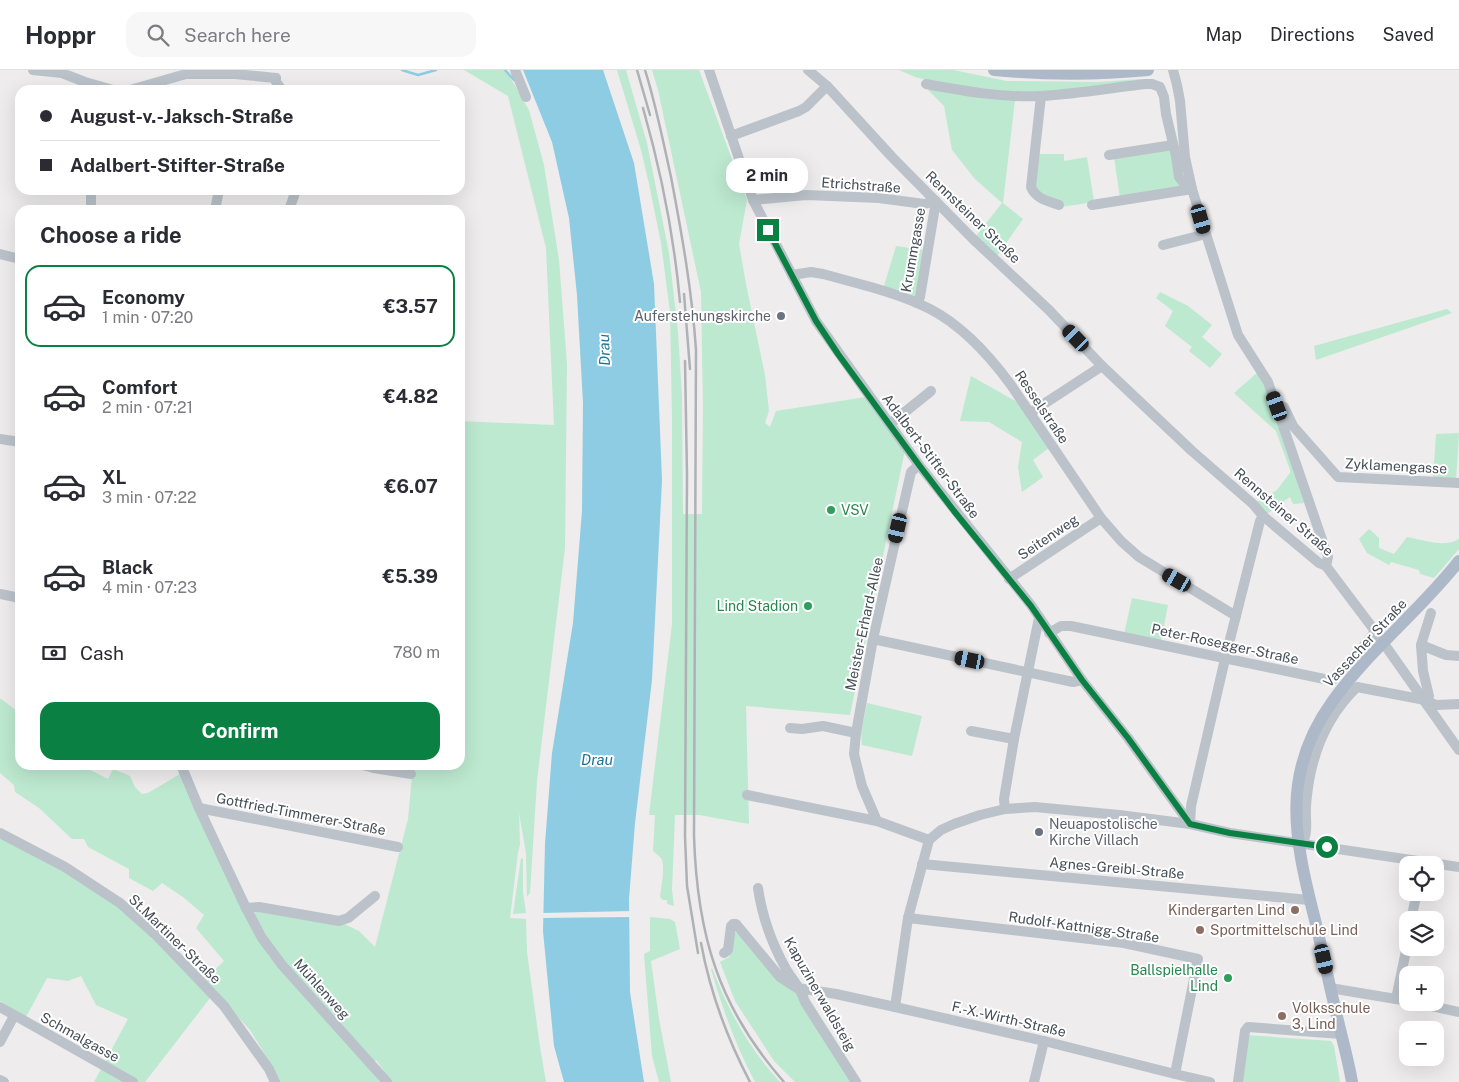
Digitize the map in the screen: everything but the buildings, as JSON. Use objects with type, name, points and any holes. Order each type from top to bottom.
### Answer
[{"type":"main road","points":[[994,70],[1046,74],[1105,74],[1148,70]]},
{"type":"main road","name":"Vassacher Straße","points":[[1352,1082],[1301,866],[1296,813],[1298,782],[1310,740],[1332,702],[1383,642],[1413,613],[1459,561]]},
{"type":"street","points":[[34,70],[62,72],[84,85]]},
{"type":"street","points":[[515,70],[526,98]]},
{"type":"street","name":"Adalbert-Stifter-Straße","points":[[709,70],[753,200],[816,321],[919,465],[1031,606],[1082,680],[1128,738],[1190,824]]},
{"type":"street","name":"Rennsteiner Straße","points":[[808,70],[827,86],[892,157],[973,239],[1043,304],[1102,366],[1192,451],[1253,504],[1263,516],[1318,563],[1326,566],[1425,700],[1459,750]]},
{"type":"street","points":[[1173,70],[1178,85],[1185,156],[1192,189],[1238,334],[1268,382],[1277,406],[1287,441],[1328,557],[1326,566]]},
{"type":"street","points":[[148,85],[186,74],[278,74]]},
{"type":"street","points":[[926,84],[1004,95],[1041,96],[1145,84],[1160,87],[1164,97],[1179,177],[1182,182],[1192,189]]},
{"type":"street","points":[[731,136],[799,111],[806,107],[827,86]]},
{"type":"street","points":[[1041,96],[1031,187],[1039,197],[1059,205]]},
{"type":"street","points":[[1109,155],[1173,145]]},
{"type":"street","points":[[1092,205],[1192,189]]},
{"type":"street","name":"Etrichstraße","points":[[753,200],[782,196],[815,195],[879,198],[924,204],[936,201]]},
{"type":"street","name":"Krummgasse","points":[[917,303],[920,297],[936,201]]},
{"type":"street","points":[[1164,245],[1206,234]]},
{"type":"street","points":[[0,254],[15,258]]},
{"type":"street","name":"Resselstraße","points":[[792,275],[811,272],[823,274],[897,295],[945,318],[979,346],[995,364],[1101,518],[1121,541],[1139,557],[1236,616]]},
{"type":"street","points":[[1030,413],[1102,366]]},
{"type":"street","points":[[890,424],[931,391]]},
{"type":"street","name":"Zyklamengasse","points":[[1277,406],[1284,407],[1293,426],[1338,477],[1459,483]]},
{"type":"street","points":[[0,439],[15,441]]},
{"type":"street","name":"Meister-Erhard-Allee","points":[[877,821],[862,786],[854,754],[856,733],[873,639],[911,472],[919,465]]},
{"type":"street","points":[[1190,824],[1191,806],[1225,659],[1260,521],[1263,516]]},
{"type":"street","name":"Seitenweg","points":[[1009,580],[1101,518]]},
{"type":"street","points":[[0,594],[15,597]]},
{"type":"street","points":[[1425,700],[1429,696],[1423,671],[1421,645],[1431,612]]},
{"type":"street","points":[[1005,809],[1004,799],[1014,739],[1039,618]]},
{"type":"street","name":"Peter-Rosegger-Straße","points":[[1049,633],[1062,626],[1071,626],[1329,680],[1334,679],[1375,631]]},
{"type":"street","points":[[873,639],[1072,682],[1082,680]]},
{"type":"street","points":[[1421,645],[1446,654],[1459,656]]},
{"type":"street","points":[[1300,843],[1306,839],[1308,785],[1318,747],[1336,711],[1357,688],[1425,700],[1436,705],[1459,704]]},
{"type":"street","points":[[790,728],[802,729],[824,726],[856,733]]},
{"type":"street","points":[[971,731],[1014,739]]},
{"type":"street","name":"Mühlenweg","points":[[183,770],[199,808],[262,938],[282,965],[387,1082]]},
{"type":"street","points":[[392,770],[411,774]]},
{"type":"street","points":[[746,795],[877,821],[929,840]]},
{"type":"street","name":"Gottfried-Timmerer-Straße","points":[[199,808],[398,847]]},
{"type":"street","points":[[895,1007],[908,918],[929,840],[941,830],[980,815],[1005,809],[1055,808],[1190,824],[1230,833],[1399,860]]},
{"type":"street","name":"St.Martiner-Straße","points":[[0,833],[65,867],[120,904],[157,936],[224,1006],[269,1069],[275,1082]]},
{"type":"street","name":"Agnes-Greibl-Straße","points":[[922,864],[1309,900]]},
{"type":"street","points":[[1446,866],[1459,867]]},
{"type":"street","points":[[1446,866],[1448,869],[1459,873]]},
{"type":"street","name":"Kapuzinerwaldsteig","points":[[758,888],[762,910],[769,931],[786,969],[802,990],[805,1002],[856,1082]]},
{"type":"street","points":[[246,908],[259,907],[339,921],[348,918],[375,896]]},
{"type":"street","name":"Rudolf-Kattnigg-Straße","points":[[908,918],[1124,944],[1198,959],[1175,1074]]},
{"type":"street","points":[[724,953],[728,950],[731,926],[736,924],[780,977],[793,987],[802,990]]},
{"type":"street","points":[[1396,999],[1405,956]]},
{"type":"street","points":[[1330,988],[1399,1000]]},
{"type":"street","name":"F.-X.-Wirth-Straße","points":[[802,990],[836,994],[895,1007],[1210,1082]]},
{"type":"street","name":"Schmalgasse","points":[[0,1007],[133,1082]]},
{"type":"street","points":[[1444,1009],[1459,1012]]},
{"type":"street","points":[[0,1042],[14,1016]]},
{"type":"street","points":[[1238,1082],[1245,1031],[1248,1027],[1341,1034]]},
{"type":"street","points":[[1034,1082],[1044,1041]]},
{"type":"street","points":[[0,1080],[4,1082]]},
{"type":"green space","points":[[464,70],[506,70],[529,110],[544,165],[559,260],[567,364],[565,548],[537,781],[530,893],[527,897],[526,853],[519,813],[520,845],[510,918],[526,919],[527,952],[546,1082],[392,1082],[376,1060],[369,1069],[380,1082],[279,1082],[272,1066],[250,1030],[204,980],[224,961],[196,928],[204,915],[183,897],[162,883],[153,891],[129,878],[129,869],[88,847],[84,839],[72,839],[39,808],[15,792],[14,785],[0,773],[0,698],[15,710],[15,770],[91,770],[108,779],[112,770],[115,770],[130,776],[135,787],[142,794],[148,793],[180,774],[247,918],[270,958],[274,949],[254,914],[258,911],[344,924],[359,931],[375,947],[408,819],[413,770],[465,770],[465,421],[554,425],[546,248],[508,96]]},
{"type":"green space","points":[[617,70],[626,70],[647,143],[669,253],[678,332],[682,396],[683,514],[702,514],[701,292],[658,90],[652,70],[699,70],[747,200],[739,244],[765,375],[769,411],[765,423],[770,427],[776,411],[866,397],[905,450],[850,715],[746,706],[749,824],[699,815],[675,815],[672,890],[674,906],[667,904],[667,900],[663,900],[660,897],[663,864],[662,860],[653,851],[655,815],[649,815],[672,624],[670,312],[661,243],[649,184]]},
{"type":"green space","points":[[899,70],[953,70],[1007,81],[1098,82],[1141,79],[1140,82],[1040,94],[949,86],[915,77]]},
{"type":"green space","points":[[935,89],[1015,100],[1003,203],[1023,219],[997,256],[976,236],[1002,203],[975,179],[952,150],[944,106],[928,90]]},
{"type":"green space","points":[[1170,149],[1182,186],[1120,198],[1114,157]]},
{"type":"green space","points":[[1036,154],[1064,154],[1064,161],[1087,157],[1094,202],[1061,207],[1037,192],[1034,182]]},
{"type":"green space","points":[[896,246],[924,250],[916,296],[914,297],[884,286]]},
{"type":"green space","points":[[1160,292],[1188,306],[1212,325],[1202,337],[1222,354],[1210,368],[1189,351],[1192,347],[1165,326],[1173,311],[1156,298]]},
{"type":"green space","points":[[1447,309],[1452,313],[1316,360],[1314,346]]},
{"type":"green space","points":[[1258,372],[1266,384],[1304,503],[1293,504],[1290,497],[1267,514],[1256,503],[1277,490],[1290,473],[1290,470],[1276,431],[1234,393]]},
{"type":"green space","points":[[971,376],[1019,403],[1049,448],[1033,460],[1043,477],[1022,492],[1018,467],[1022,442],[989,422],[960,421]]},
{"type":"green space","points":[[1459,433],[1456,480],[1433,480],[1436,434]]},
{"type":"green space","points":[[1369,529],[1379,538],[1379,548],[1394,554],[1407,537],[1441,543],[1453,542],[1459,539],[1459,549],[1434,578],[1420,574],[1419,570],[1391,562],[1389,565],[1367,553],[1359,539]]},
{"type":"green space","points":[[1132,598],[1168,605],[1161,641],[1124,634]]},
{"type":"green space","points":[[867,703],[922,716],[912,756],[862,745],[861,733]]},
{"type":"green space","points":[[0,836],[119,903],[210,998],[145,1082],[94,1082],[128,1019],[96,1005],[81,976],[68,981],[47,978],[26,1017],[0,1001]]},
{"type":"green space","points":[[521,858],[523,859],[523,892],[526,913],[513,914]]},
{"type":"green space","points":[[650,917],[670,919],[675,922],[680,949],[651,961],[659,1019],[671,1082],[659,1082],[652,1056],[644,954],[650,951]]},
{"type":"green space","points":[[733,932],[743,935],[769,962],[801,986],[862,1082],[795,1082],[774,1061],[735,1001],[720,962],[729,957]]},
{"type":"green space","points":[[712,968],[740,1028],[749,1043],[780,1082],[755,1082],[730,1027],[715,984]]},
{"type":"green space","points":[[1247,1035],[1331,1041],[1334,1046],[1340,1082],[1241,1082]]},
{"type":"water","name":"Drau","points":[[523,70],[603,70],[634,163],[654,284],[662,480],[652,680],[635,823],[629,899],[630,992],[644,1082],[564,1082],[554,1046],[543,931],[545,844],[552,753],[573,623],[582,511],[583,403],[577,295],[569,218],[552,142]]},
{"type":"pier","points":[[632,911],[632,917],[541,918],[541,913]]},
{"type":"waterway","points":[[402,70],[418,75],[436,70]]},
{"type":"waterway","points":[[505,70],[514,80]]},
{"type":"railway","points":[[637,70],[650,115]]},
{"type":"railway","points":[[645,70],[653,96],[671,177],[683,242],[696,350],[694,836],[700,905],[706,937],[715,968],[727,997],[761,1054],[784,1082]]},
{"type":"railway","points":[[643,108],[666,204],[680,302]]},
{"type":"railway","points":[[684,294],[690,369]]},
{"type":"railway","points":[[685,361],[687,475],[685,836],[687,886],[698,953]]},
{"type":"railway","points":[[701,943],[709,979],[720,1014],[750,1082]]},
{"type":"place","name":"Auferstehungskirche","points":[[781,316]]},
{"type":"place","name":"VSV","points":[[831,510]]},
{"type":"place","name":"Lind Stadion","points":[[808,606]]},
{"type":"place","name":"Neuapostolische Kirche Villach","points":[[1039,832]]},
{"type":"place","name":"Kindergarten Lind","points":[[1295,910]]},
{"type":"place","name":"Sportmittelschule Lind","points":[[1200,930]]},
{"type":"place","name":"Ballspielhalle Lind","points":[[1228,978]]},
{"type":"place","name":"Volksschule 3, Lind","points":[[1282,1016]]},
{"type":"route","points":[[768,230],[816,321],[838,354],[954,511],[1031,606],[1082,680],[1128,738],[1190,824],[1230,833],[1327,847]]}]
